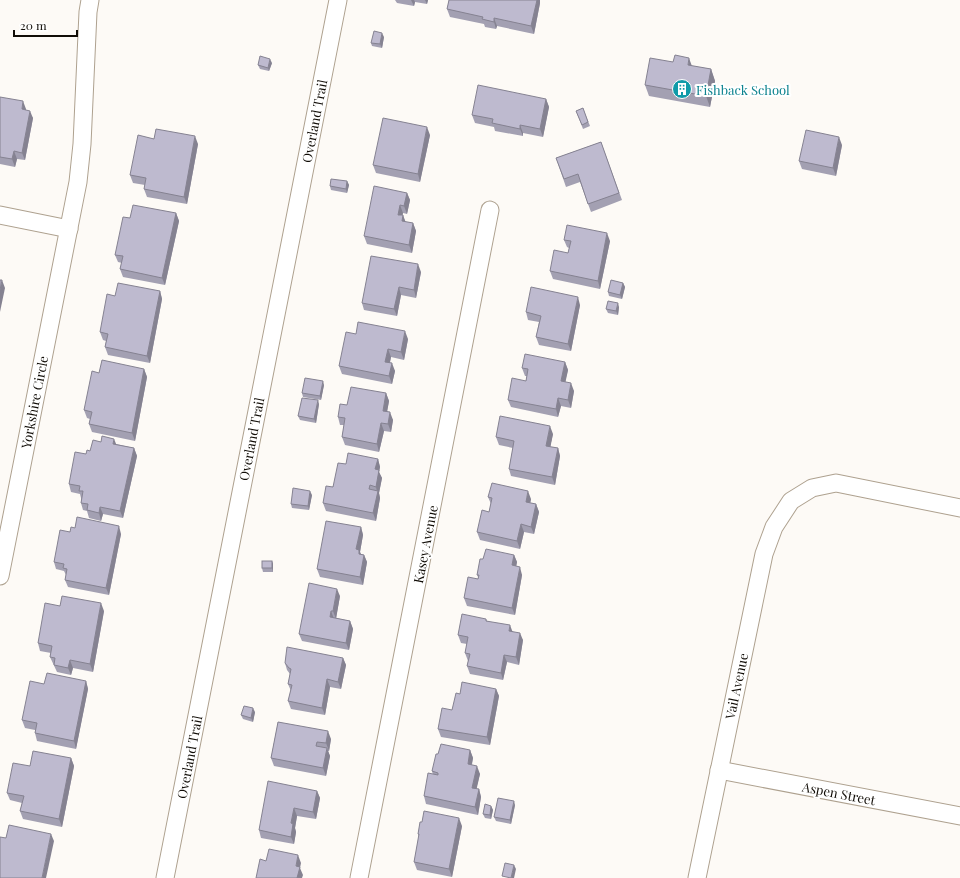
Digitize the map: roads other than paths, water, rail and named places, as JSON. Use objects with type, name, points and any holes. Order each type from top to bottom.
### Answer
[{"type":"street","name":"Yorkshire Circle","points":[[0,576],[78,182],[82,144],[88,12],[90,0]]},
{"type":"street","name":"Overland Trail","points":[[165,878],[338,0]]},
{"type":"street","name":"Kasey Avenue","points":[[359,878],[490,210]]},
{"type":"street","points":[[0,216],[69,229]]},
{"type":"street","name":"Vail Avenue","points":[[696,878],[764,554],[774,527],[791,501],[812,488],[836,483],[960,508]]},
{"type":"street","name":"Aspen Street","points":[[719,770],[960,816]]},
{"type":"place","name":"Fishback School","points":[[682,89]]}]
